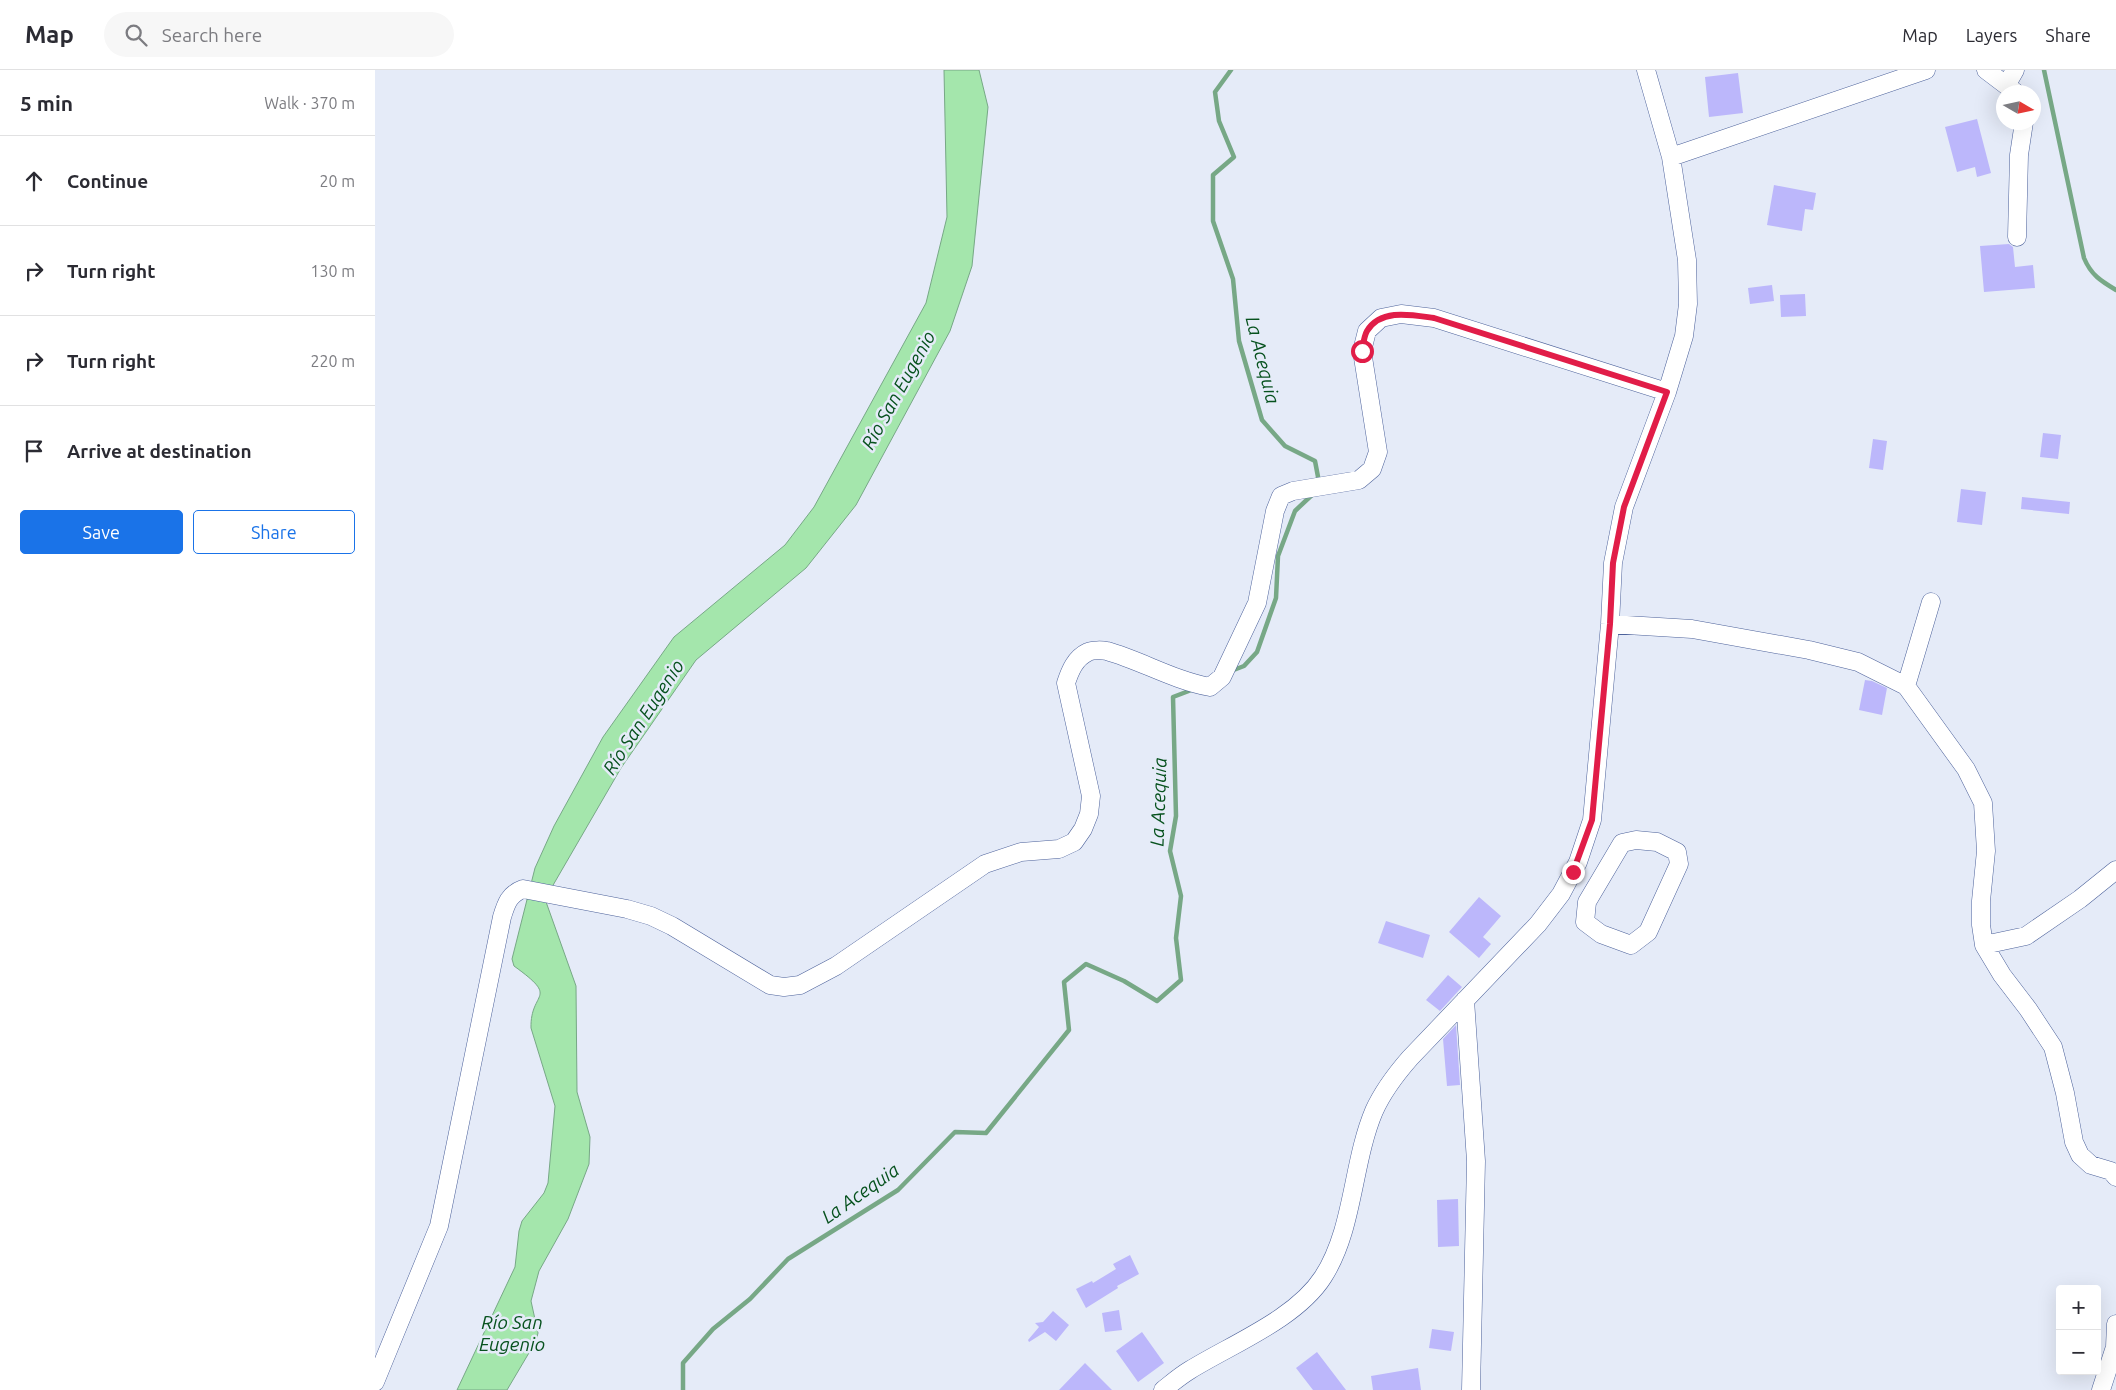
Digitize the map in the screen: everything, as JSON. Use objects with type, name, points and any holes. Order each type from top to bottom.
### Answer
[{"type":"street","points":[[1163,1390],[1188,1371],[1276,1320],[1307,1297],[1323,1278],[1334,1256],[1374,1110],[1391,1080],[1538,924],[1561,894],[1573,872],[1592,820],[1610,624],[1613,563],[1624,507],[1667,392],[1684,336],[1688,304],[1687,260],[1671,158],[1646,70]]},
{"type":"street","points":[[1671,158],[1926,70]]},
{"type":"street","points":[[1986,70],[2012,82]]},
{"type":"street","points":[[2017,237],[2019,155],[2022,130]]},
{"type":"street","points":[[375,1382],[439,1226],[501,917],[507,902],[515,892],[523,889],[627,908],[672,926],[770,985],[784,987],[800,986],[835,966],[985,864],[1021,852],[1059,849],[1075,842],[1089,814],[1091,796],[1066,683],[1071,669],[1089,651],[1105,651],[1193,684],[1210,687],[1222,677],[1257,603],[1275,511],[1281,496],[1293,491],[1359,480],[1372,469],[1378,452],[1362,351],[1367,331],[1381,318],[1401,314],[1434,318],[1667,392]]},
{"type":"street","points":[[1906,686],[1931,602]]},
{"type":"street","points":[[1610,624],[1692,629],[1809,650],[1858,662],[1906,686],[1966,769],[1983,804],[1986,851],[1981,901],[1981,925],[1984,945],[2002,975],[2028,1009],[2053,1047],[2065,1093],[2074,1142],[2080,1155],[2091,1165],[2111,1171],[2116,1177]]},
{"type":"street","points":[[1636,840],[1657,842],[1677,852],[1679,864],[1648,932],[1631,945],[1601,934],[1585,922],[1587,902],[1598,884],[1622,843],[1636,840]]},
{"type":"street","points":[[1984,945],[2026,936],[2080,899],[2116,870]]},
{"type":"street","points":[[1573,872],[1598,884]]},
{"type":"street","points":[[1465,1000],[1476,1161],[1471,1390]]},
{"type":"street","points":[[2101,1390],[2115,1347],[2116,1324]]},
{"type":"water","name":"Río San Eugenio","points":[[944,70],[979,70],[988,107],[972,266],[950,331],[856,505],[806,568],[696,660],[621,768],[545,899],[576,986],[577,1092],[590,1137],[589,1164],[568,1219],[539,1271],[531,1301],[538,1333],[536,1341],[507,1390],[457,1390],[515,1267],[522,1221],[544,1193],[548,1183],[555,1106],[531,1028],[532,1016],[540,996],[540,991],[528,977],[514,966],[512,959],[535,868],[554,826],[603,737],[674,637],[785,545],[814,507],[926,303],[947,217]]},
{"type":"building","points":[[1738,73],[1743,113],[1709,117],[1705,77]]},
{"type":"building","points":[[1977,119],[1991,173],[1977,177],[1975,167],[1957,172],[1945,127]]},
{"type":"building","points":[[1774,185],[1816,193],[1813,210],[1805,209],[1802,231],[1767,225]]},
{"type":"building","points":[[2009,244],[2013,247],[2015,267],[2033,265],[2035,288],[1984,292],[1980,246]]},
{"type":"building","points":[[1772,285],[1774,301],[1750,304],[1748,288]]},
{"type":"building","points":[[1805,294],[1806,316],[1781,317],[1780,295]]},
{"type":"building","points":[[2043,433],[2061,435],[2058,459],[2040,457]]},
{"type":"building","points":[[1873,439],[1887,441],[1883,470],[1869,468]]},
{"type":"building","points":[[1961,489],[1986,492],[1982,525],[1957,522]]},
{"type":"building","points":[[2022,497],[2070,502],[2069,514],[2021,509]]},
{"type":"building","points":[[1865,680],[1887,688],[1882,715],[1859,710]]},
{"type":"building","points":[[1479,897],[1501,916],[1483,937],[1491,944],[1479,958],[1449,932]]},
{"type":"building","points":[[1386,921],[1430,935],[1423,958],[1378,943]]},
{"type":"building","points":[[1448,975],[1462,987],[1440,1011],[1426,1000]]},
{"type":"building","points":[[1456,1025],[1460,1085],[1447,1086],[1443,1039]]},
{"type":"building","points":[[1458,1199],[1459,1246],[1438,1247],[1437,1200]]},
{"type":"building","points":[[1130,1255],[1139,1274],[1117,1286],[1118,1288],[1086,1308],[1076,1289],[1092,1281],[1093,1283],[1116,1269],[1113,1264]]},
{"type":"building","points":[[1119,1310],[1122,1330],[1105,1332],[1102,1313]]},
{"type":"building","points":[[1053,1311],[1069,1325],[1056,1341],[1045,1332],[1029,1342],[1028,1340],[1039,1327],[1035,1323],[1043,1322]]},
{"type":"building","points":[[1432,1329],[1454,1332],[1451,1351],[1429,1348]]},
{"type":"building","points":[[1142,1332],[1164,1363],[1138,1382],[1116,1351]]},
{"type":"building","points":[[1317,1352],[1346,1390],[1313,1390],[1296,1368]]},
{"type":"building","points":[[1085,1363],[1112,1390],[1059,1390]]},
{"type":"building","points":[[1418,1368],[1421,1390],[1373,1390],[1371,1376]]},
{"type":"waterway","name":"La Acequia","points":[[1231,70],[1215,92],[1219,121],[1234,157],[1213,175],[1213,221],[1233,279],[1239,341],[1262,420],[1285,446],[1315,461],[1319,482]]},
{"type":"waterway","points":[[2044,70],[2084,258],[2097,277],[2116,290]]},
{"type":"waterway","name":"La Acequia","points":[[1231,671],[1244,666],[1257,652],[1276,598],[1278,556],[1295,511],[1313,494]]},
{"type":"waterway","name":"La Acequia","points":[[683,1390],[683,1363],[713,1329],[750,1299],[788,1259],[898,1190],[955,1132],[986,1133],[1069,1030],[1064,982],[1086,964],[1124,981],[1157,1001],[1181,980],[1176,938],[1181,896],[1170,851],[1176,816],[1173,697],[1194,689]]},
{"type":"route","points":[[1362,351],[1367,331],[1381,318],[1401,314],[1434,318],[1667,392],[1624,507],[1613,563],[1610,624],[1592,820],[1573,872]]}]
